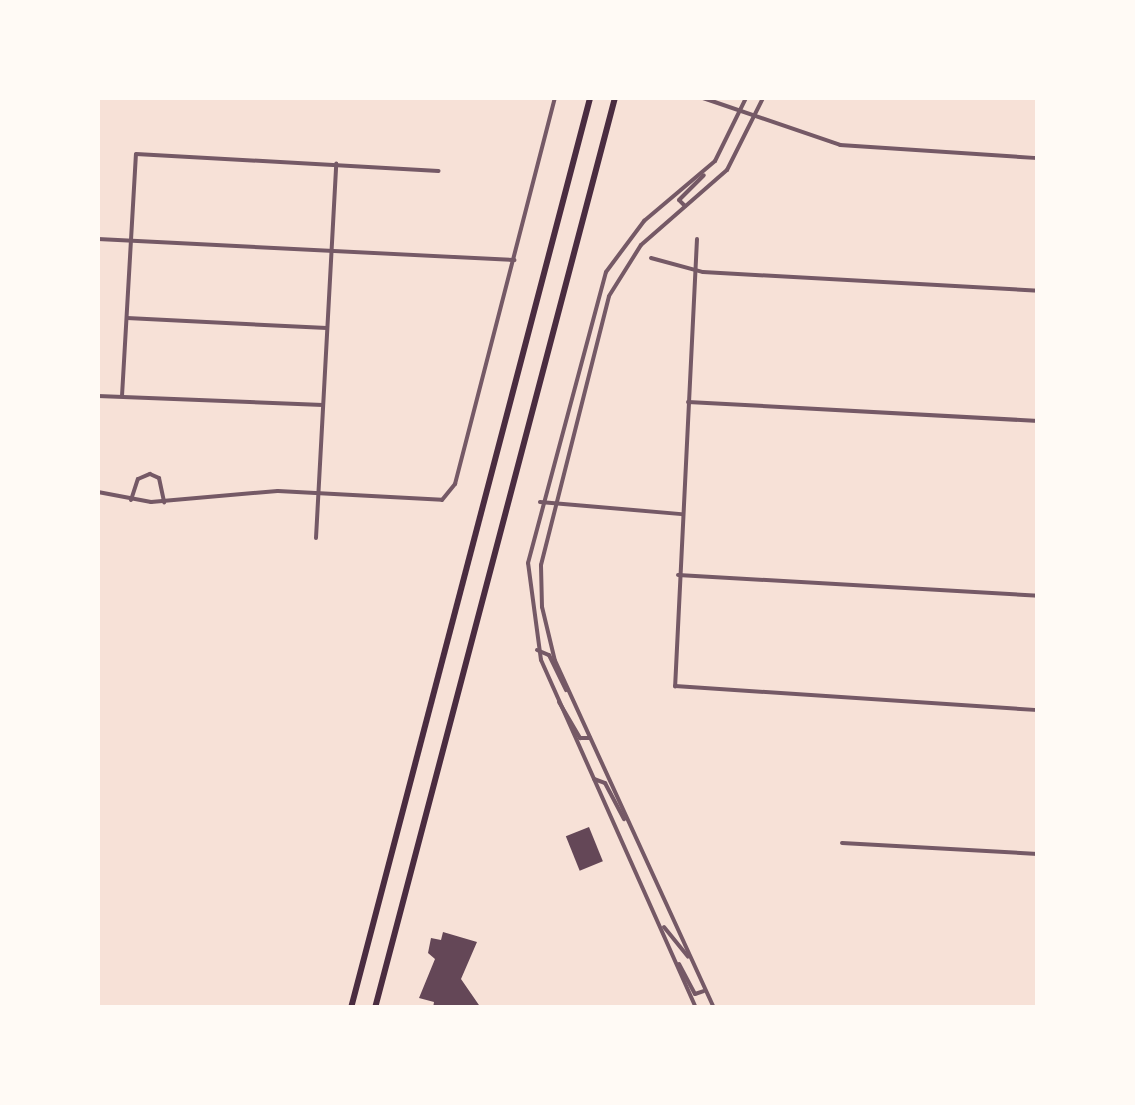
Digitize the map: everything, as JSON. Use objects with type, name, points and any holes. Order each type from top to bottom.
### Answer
[{"type":"highway","points":[[351,1008],[590,98]]},
{"type":"highway","points":[[375,1008],[615,98]]},
{"type":"street","points":[[98,492],[130,502],[319,490],[442,500],[455,484],[555,98]]},
{"type":"street","points":[[702,98],[840,145],[1038,158]]},
{"type":"street","points":[[687,206],[679,200],[706,171],[746,98]]},
{"type":"street","points":[[569,693],[546,630],[541,565],[552,505],[609,296],[641,245],[727,170],[763,98]]},
{"type":"street","points":[[122,396],[136,154],[440,170]]},
{"type":"street","points":[[316,538],[336,164]]},
{"type":"street","points":[[696,1008],[538,650],[527,583],[540,502],[606,272],[644,221],[706,171]]},
{"type":"street","points":[[98,239],[514,260]]},
{"type":"street","points":[[697,239],[675,686],[1038,710]]},
{"type":"street","points":[[652,258],[694,270],[1038,291]]},
{"type":"street","points":[[127,318],[327,328]]},
{"type":"street","points":[[98,396],[323,405]]},
{"type":"street","points":[[686,402],[1038,421]]},
{"type":"street","points":[[130,502],[138,479],[150,474],[159,478],[164,502]]},
{"type":"street","points":[[540,502],[681,514]]},
{"type":"street","points":[[678,575],[1038,596]]},
{"type":"street","points":[[538,650],[549,655],[569,693],[714,1008]]},
{"type":"street","points":[[559,702],[580,738],[590,738]]},
{"type":"street","points":[[594,779],[605,783],[628,822]]},
{"type":"street","points":[[842,844],[1038,854]]},
{"type":"street","points":[[662,928],[672,929],[692,960]]},
{"type":"street","points":[[676,960],[695,994],[705,989]]},
{"type":"building","points":[[589,827],[603,861],[580,871],[566,836]]},
{"type":"building","points":[[443,932],[477,942],[461,979],[481,1008],[433,1008],[434,1002],[419,998],[435,959],[428,953],[431,938],[441,940]]}]
